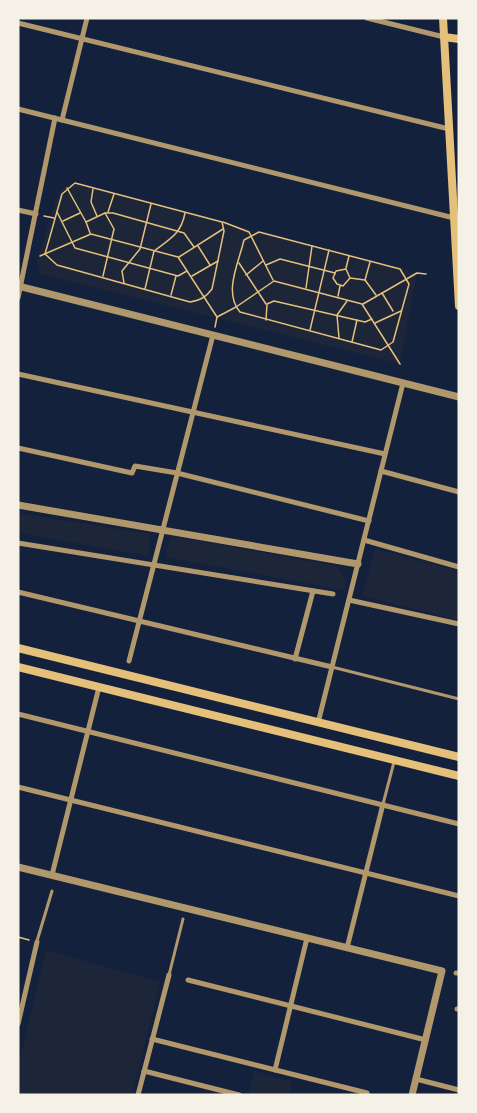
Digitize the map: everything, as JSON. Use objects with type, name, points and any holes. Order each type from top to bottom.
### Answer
[{"type":"main road","points":[[443,18],[459,306]]},
{"type":"main road","points":[[444,37],[459,39]]},
{"type":"main road","points":[[18,648],[459,757]]},
{"type":"main road","points":[[18,667],[459,776]]},
{"type":"street","points":[[62,120],[87,18]]},
{"type":"street","points":[[367,18],[444,37]]},
{"type":"street","points":[[18,23],[449,129]]},
{"type":"street","points":[[18,109],[454,218]]},
{"type":"street","points":[[18,297],[54,118]]},
{"type":"street","points":[[18,210],[36,213]]},
{"type":"street","points":[[19,287],[459,397]]},
{"type":"street","points":[[129,661],[213,336]]},
{"type":"street","points":[[18,374],[386,453]]},
{"type":"street","points":[[318,723],[403,383]]},
{"type":"street","points":[[18,448],[132,473],[135,466],[177,473],[369,521]]},
{"type":"street","points":[[381,471],[459,492]]},
{"type":"street","points":[[18,505],[358,564]]},
{"type":"street","points":[[364,540],[459,567]]},
{"type":"street","points":[[18,543],[153,567],[333,594]]},
{"type":"street","points":[[295,658],[313,591]]},
{"type":"street","points":[[18,592],[139,623],[332,667]]},
{"type":"street","points":[[349,600],[459,624]]},
{"type":"street","points":[[52,875],[99,687]]},
{"type":"street","points":[[18,714],[459,824]]},
{"type":"street","points":[[18,787],[459,896]]},
{"type":"street","points":[[347,948],[383,804]]},
{"type":"street","points":[[18,867],[442,971],[412,1095]]},
{"type":"street","points":[[275,1070],[307,938]]},
{"type":"street","points":[[18,1024],[37,942]]},
{"type":"street","points":[[138,1095],[168,975]]},
{"type":"street","points":[[188,980],[426,1040]]},
{"type":"street","points":[[152,1040],[368,1093]]},
{"type":"street","points":[[144,1071],[239,1095]]},
{"type":"street","points":[[416,1079],[459,1090]]},
{"type":"lane","points":[[332,667],[459,699]]},
{"type":"lane","points":[[383,804],[394,760]]},
{"type":"lane","points":[[37,942],[52,891]]},
{"type":"lane","points":[[168,975],[183,918]]},
{"type":"path","points":[[45,254],[62,194],[75,183],[243,228],[251,236],[274,280],[362,304],[400,364]]},
{"type":"path","points":[[67,188],[91,234]]},
{"type":"path","points":[[93,188],[91,202],[97,217]]},
{"type":"path","points":[[102,277],[114,229],[107,213],[114,194]]},
{"type":"path","points":[[124,283],[122,271],[141,247],[151,203]]},
{"type":"path","points":[[57,212],[75,248],[176,275],[187,271]]},
{"type":"path","points":[[145,289],[154,251],[179,231],[186,212]]},
{"type":"path","points":[[36,213],[55,218]]},
{"type":"path","points":[[62,222],[81,213]]},
{"type":"path","points":[[86,222],[107,213],[147,222],[184,233],[194,248]]},
{"type":"path","points":[[45,254],[57,265],[190,302],[205,298],[212,289],[224,228],[222,222]]},
{"type":"path","points":[[178,257],[224,228]]},
{"type":"path","points":[[259,232],[400,269],[409,284],[390,346],[381,350],[245,315],[236,307],[231,291],[244,240],[251,236],[259,232]]},
{"type":"path","points":[[40,256],[91,234],[178,257],[217,317],[213,336]]},
{"type":"path","points":[[198,245],[211,265]]},
{"type":"path","points":[[306,289],[312,246]]},
{"type":"path","points":[[310,331],[329,250]]},
{"type":"path","points":[[349,256],[346,269],[350,278]]},
{"type":"path","points":[[266,265],[280,259],[334,273],[346,269]]},
{"type":"path","points":[[191,277],[218,261]]},
{"type":"path","points":[[246,274],[264,261]]},
{"type":"path","points":[[365,280],[370,261]]},
{"type":"path","points":[[238,263],[267,304],[266,320]]},
{"type":"path","points":[[334,273],[334,280],[340,285],[346,285],[350,278]]},
{"type":"path","points":[[362,304],[417,273],[426,274]]},
{"type":"path","points":[[171,297],[176,275]]},
{"type":"path","points":[[350,278],[365,280],[376,296]]},
{"type":"path","points":[[217,317],[236,307],[274,280]]},
{"type":"path","points":[[338,297],[340,285]]},
{"type":"path","points":[[382,293],[394,312]]},
{"type":"path","points":[[339,339],[337,315],[347,300]]},
{"type":"path","points":[[267,304],[274,301],[357,320],[372,319]]},
{"type":"path","points":[[375,323],[394,312],[402,311]]},
{"type":"path","points":[[352,342],[357,320]]},
{"type":"path","points":[[18,937],[37,942]]},
{"type":"shaded area","points":[[72,183],[417,273],[400,364],[40,274],[37,260],[59,191]]},
{"type":"shaded area","points":[[18,513],[150,534],[149,556],[18,533]]},
{"type":"shaded area","points":[[170,536],[337,566],[346,580],[344,590],[165,557]]},
{"type":"shaded area","points":[[375,549],[459,571],[459,620],[362,596]]},
{"type":"shaded area","points":[[46,950],[160,982],[132,1095],[18,1095],[18,1066]]},
{"type":"shaded area","points":[[254,1071],[292,1082],[289,1095],[248,1095]]}]
